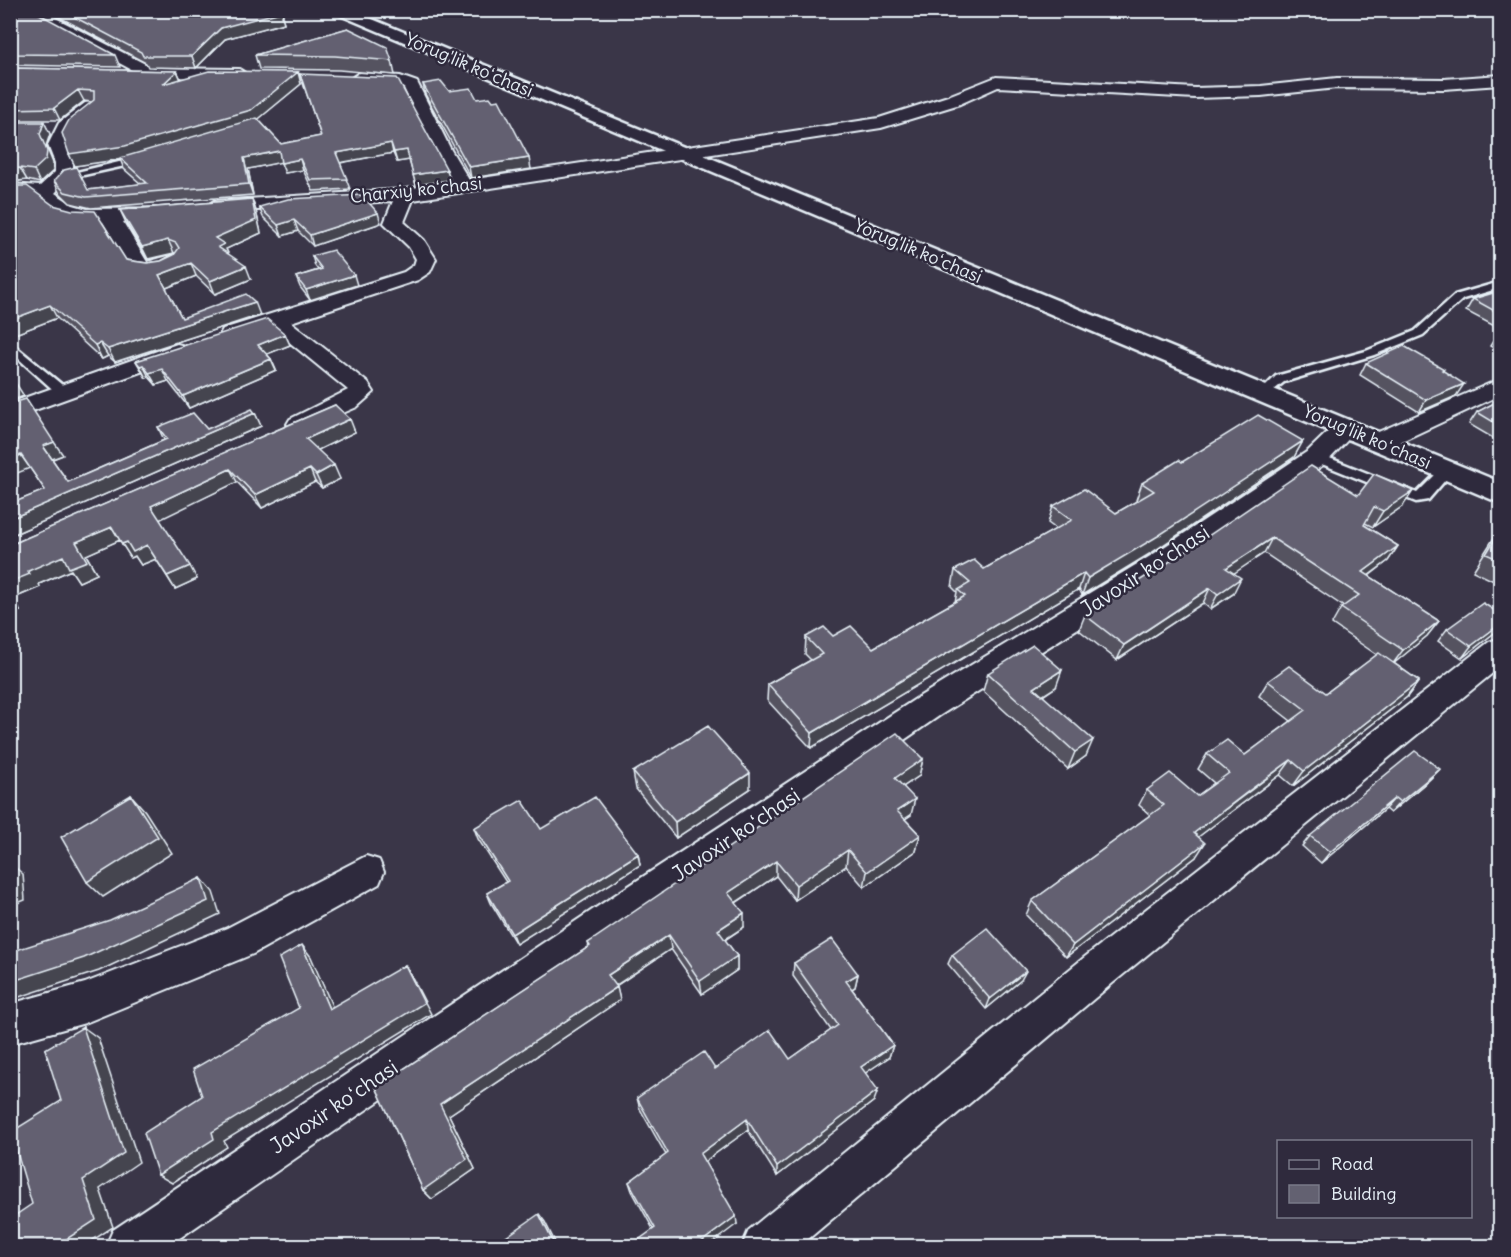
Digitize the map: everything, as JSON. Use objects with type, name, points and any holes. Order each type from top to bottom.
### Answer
[{"type":"main road","name":"Yorug'lik koʻchasi","points":[[335,10],[1500,493]]},
{"type":"street","points":[[25,17],[46,21],[150,73]]},
{"type":"street","points":[[109,72],[259,75]]},
{"type":"street","points":[[339,77],[400,81],[411,85],[442,150],[464,186]]},
{"type":"street","name":"Charxiy koʻchasi","points":[[45,192],[62,209],[91,216],[280,201],[405,195],[881,123],[954,100],[996,82],[1195,93],[1262,91],[1337,83],[1444,84],[1500,80]]},
{"type":"street","points":[[10,190],[27,188],[45,192],[61,177],[64,173],[64,163],[57,145],[65,127],[91,107]]},
{"type":"street","points":[[43,127],[65,127]]},
{"type":"street","points":[[10,412],[205,342],[411,276],[423,268],[426,259],[417,244],[394,223],[405,195]]},
{"type":"street","points":[[110,216],[120,237],[140,267],[150,269],[172,261]]},
{"type":"street","points":[[273,435],[348,402],[362,392],[360,388],[274,319]]},
{"type":"street","points":[[1378,442],[1500,386]]},
{"type":"street","name":"Javoxir koʻchasi","points":[[129,1246],[928,707],[1162,562],[1317,457],[1346,429]]},
{"type":"street","points":[[765,1246],[1100,969],[1500,650]]},
{"type":"street","points":[[10,1024],[86,1003],[240,941],[366,872]]},
{"type":"lane","points":[[61,177],[148,158]]},
{"type":"lane","points":[[1264,394],[1280,379],[1370,353],[1419,333],[1459,297],[1500,285]]},
{"type":"lane","points":[[10,345],[63,392]]},
{"type":"lane","points":[[1317,457],[1416,498],[1423,497],[1447,471]]},
{"type":"building","points":[[10,10],[32,10],[115,55],[10,54]]},
{"type":"building","points":[[61,10],[277,10],[281,12],[221,28],[192,56],[143,56],[141,52]]},
{"type":"building","points":[[348,28],[387,47],[392,61],[335,56],[255,55]]},
{"type":"building","points":[[10,68],[177,71],[163,84],[209,71],[298,72],[251,110],[125,146],[69,154],[62,133],[69,120],[94,100],[94,91],[78,90],[54,108],[10,109]]},
{"type":"building","points":[[300,74],[397,78],[447,170],[413,175],[407,150],[394,152],[391,143],[336,153],[347,179],[310,180],[300,159],[281,163],[279,151],[244,158],[249,184],[86,197],[65,192],[54,181],[64,170],[76,167],[88,190],[147,183],[120,158],[257,118],[281,144],[321,136]]},
{"type":"building","points":[[441,81],[449,91],[471,88],[477,99],[490,97],[493,101],[499,100],[529,158],[469,167],[423,84]]},
{"type":"building","points":[[10,122],[44,122],[40,134],[47,151],[46,159],[34,170],[10,169]]},
{"type":"building","points":[[10,186],[27,186],[53,205],[72,210],[95,211],[126,260],[147,263],[161,261],[174,255],[179,248],[176,243],[168,240],[142,247],[120,210],[252,199],[256,220],[215,238],[224,244],[218,247],[246,266],[210,281],[191,263],[159,275],[182,318],[246,294],[255,302],[108,349],[100,343],[95,345],[50,305],[10,320]]},
{"type":"building","points":[[362,195],[378,213],[310,235],[294,220],[278,225],[259,207],[288,199]]},
{"type":"building","points":[[333,250],[354,275],[306,290],[296,277],[322,269],[312,256]]},
{"type":"building","points":[[1500,291],[1500,314],[1473,299]]},
{"type":"building","points":[[267,319],[285,334],[258,345],[271,359],[183,396],[162,369],[149,373],[143,365],[140,366],[136,361]]},
{"type":"building","points":[[1404,346],[1444,369],[1442,370],[1464,384],[1426,400],[1366,363]]},
{"type":"building","points":[[26,399],[54,442],[43,446],[68,482],[167,439],[158,427],[193,413],[207,429],[252,409],[255,413],[10,519],[10,504],[45,490],[21,455],[10,459],[10,404]]},
{"type":"building","points":[[1500,400],[1500,426],[1477,412]]},
{"type":"building","points":[[335,405],[350,419],[306,439],[334,465],[316,475],[310,469],[255,495],[230,469],[151,506],[190,566],[167,576],[147,545],[133,552],[127,542],[122,544],[112,527],[76,542],[87,561],[69,568],[63,556],[28,571],[30,574],[10,582],[10,545]]},
{"type":"building","points":[[1258,415],[1303,441],[1158,536],[1088,578],[1084,573],[812,733],[768,684],[822,654],[806,637],[824,627],[833,636],[851,626],[873,648],[965,596],[958,590],[970,583],[955,570],[974,560],[984,569],[1072,520],[1053,506],[1084,489],[1116,513],[1154,491],[1142,483],[1179,460],[1182,462]]},
{"type":"building","points":[[1311,466],[1358,495],[1374,474],[1413,491],[1383,511],[1374,507],[1364,525],[1398,546],[1363,572],[1439,621],[1403,650],[1341,608],[1359,595],[1272,538],[1226,568],[1241,578],[1218,594],[1210,588],[1124,645],[1085,615],[1180,555]]},
{"type":"building","points":[[1500,531],[1500,560],[1486,554]]},
{"type":"building","points":[[1483,603],[1500,614],[1500,624],[1471,646],[1447,629]]},
{"type":"building","points":[[1033,645],[1062,670],[1034,688],[1093,740],[1075,752],[988,673]]},
{"type":"building","points":[[1379,653],[1419,681],[1304,771],[1291,760],[1250,790],[1194,833],[1205,843],[1073,945],[1032,901],[1164,805],[1147,790],[1170,773],[1197,796],[1229,773],[1207,754],[1227,740],[1245,755],[1306,710],[1268,681],[1289,666],[1326,693]]},
{"type":"building","points":[[708,726],[750,773],[675,822],[633,772]]},
{"type":"building","points":[[897,733],[923,759],[895,778],[915,799],[897,811],[920,835],[867,872],[848,850],[796,885],[776,861],[728,893],[744,913],[718,930],[737,956],[700,981],[669,935],[608,975],[617,987],[440,1104],[467,1159],[423,1190],[376,1087],[590,946],[588,943]]},
{"type":"building","points":[[1415,751],[1440,769],[1400,802],[1395,798],[1330,852],[1310,836]]},
{"type":"building","points":[[131,795],[158,837],[87,882],[61,837]]},
{"type":"building","points":[[595,797],[638,854],[512,934],[487,893],[508,881],[474,828],[522,800],[541,829]]},
{"type":"building","points":[[201,878],[208,901],[84,958],[10,982],[10,952],[110,920]]},
{"type":"building","points":[[987,928],[1026,971],[990,999],[952,955]]},
{"type":"building","points":[[832,939],[858,974],[846,981],[893,1045],[861,1067],[878,1090],[777,1167],[747,1119],[700,1154],[736,1216],[696,1246],[630,1246],[655,1228],[629,1182],[668,1153],[637,1098],[704,1052],[715,1069],[770,1030],[790,1059],[838,1025],[794,963]]},
{"type":"building","points":[[302,945],[329,1009],[405,965],[424,1003],[212,1132],[214,1139],[158,1175],[144,1133],[202,1096],[193,1069],[299,1008],[279,958]]},
{"type":"building","points":[[83,1027],[124,1153],[83,1180],[96,1220],[56,1246],[10,1246],[10,1219],[32,1204],[11,1132],[61,1101],[45,1049]]},
{"type":"building","points":[[539,1214],[555,1246],[493,1246]]}]
